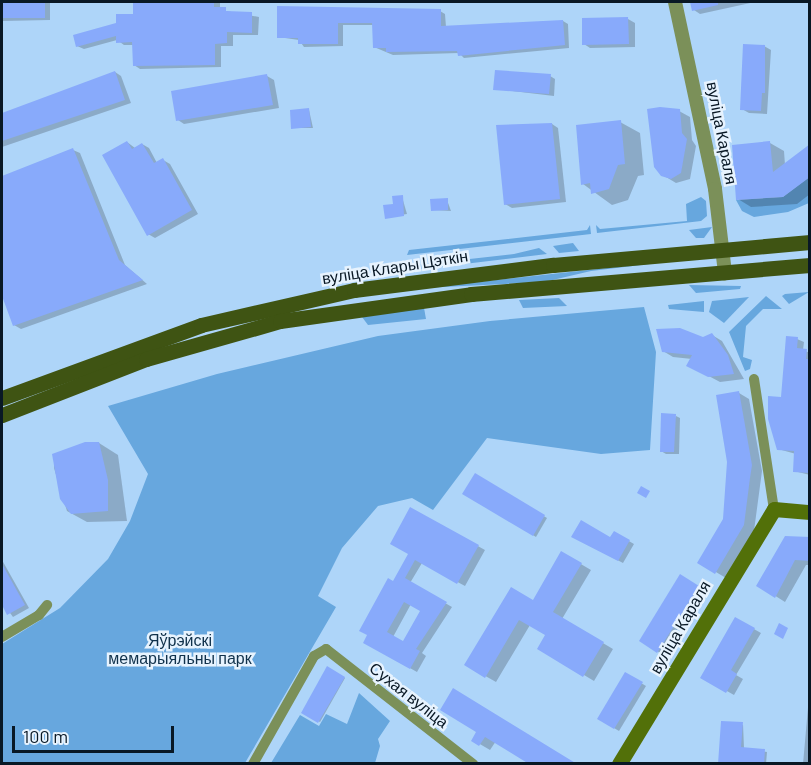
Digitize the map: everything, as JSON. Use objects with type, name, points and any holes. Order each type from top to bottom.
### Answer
[{"type":"main road","name":"вуліца Клары Цэткін","points":[[2,398],[144,344],[283,304],[464,274],[810,242]]},
{"type":"main road","points":[[2,415],[146,359],[280,321],[471,294],[810,265]]},
{"type":"main road","points":[[774,509],[810,512]]},
{"type":"main road","name":"вуліца Караля","points":[[619,764],[774,509]]},
{"type":"street","name":"вуліца Караля","points":[[675,2],[715,189],[725,273]]},
{"type":"street","points":[[753,379],[774,509]]},
{"type":"street","points":[[2,637],[39,615],[47,605]]},
{"type":"street","name":"Сухая вуліца","points":[[253,764],[314,656],[326,649],[473,764]]},
{"type":"green space","points":[[809,177],[809,203],[788,212],[754,217],[742,211],[736,200],[783,197]]},
{"type":"green space","points":[[701,197],[706,201],[707,216],[701,221],[597,233],[596,225],[600,229],[687,221],[686,204]]},
{"type":"green space","points":[[590,225],[591,234],[407,255],[409,250],[587,230]]},
{"type":"green space","points":[[712,227],[704,238],[696,238],[689,230]]},
{"type":"green space","points":[[573,243],[579,251],[559,253],[553,246]]},
{"type":"green space","points":[[539,248],[547,254],[414,270],[407,266],[514,254]]},
{"type":"green space","points":[[708,257],[591,271],[544,282],[422,288]]},
{"type":"green space","points":[[689,285],[741,286],[740,289],[696,293]]},
{"type":"green space","points":[[809,292],[789,304],[782,296],[785,294]]},
{"type":"green space","points":[[766,296],[782,309],[763,309],[746,326],[743,357],[752,360],[750,369],[745,371],[729,332]]},
{"type":"green space","points":[[749,297],[724,323],[709,312],[712,301]]},
{"type":"green space","points":[[559,298],[567,306],[523,308],[519,300]]},
{"type":"green space","points":[[704,301],[704,312],[669,309],[668,305]]},
{"type":"green space","name":"Яўрэйскі мемарыяльны парк","points":[[644,307],[656,352],[650,450],[601,454],[487,438],[433,510],[412,498],[378,506],[342,548],[318,596],[336,607],[245,763],[2,764],[2,644],[60,608],[108,559],[130,521],[148,474],[108,406],[217,374],[378,336],[490,321]]},
{"type":"green space","points":[[424,308],[426,319],[368,325],[362,317]]},
{"type":"green space","points":[[359,693],[390,721],[378,739],[380,746],[375,763],[271,763],[300,715],[319,726],[326,714],[347,724]]},
{"type":"building","points":[[2,2],[45,2],[45,18],[2,18]]},
{"type":"building","points":[[133,2],[214,2],[214,7],[226,7],[226,11],[252,12],[252,33],[227,32],[227,43],[215,44],[215,65],[133,66],[132,42],[116,43],[116,36],[76,47],[73,35],[116,23],[116,14],[133,14]]},
{"type":"building","points":[[690,2],[718,2],[718,5],[692,11]]},
{"type":"building","points":[[277,6],[441,9],[441,26],[563,20],[565,45],[458,56],[457,51],[386,52],[386,48],[373,48],[372,23],[338,23],[338,44],[298,44],[298,38],[277,38]]},
{"type":"building","points":[[628,17],[629,44],[582,45],[582,18]]},
{"type":"building","points":[[743,44],[765,45],[765,93],[762,93],[761,111],[740,110]]},
{"type":"building","points":[[495,70],[551,74],[549,94],[493,90]]},
{"type":"building","points":[[115,71],[125,100],[2,141],[2,113]]},
{"type":"building","points":[[267,74],[273,105],[176,121],[171,91]]},
{"type":"building","points":[[660,107],[680,109],[682,133],[687,139],[681,173],[671,179],[661,176],[654,167],[647,109]]},
{"type":"building","points":[[309,108],[311,127],[291,129],[290,110]]},
{"type":"building","points":[[621,120],[625,164],[618,165],[609,189],[591,194],[590,183],[581,185],[576,125]]},
{"type":"building","points":[[552,123],[560,199],[504,205],[496,125]]},
{"type":"building","points":[[127,141],[132,149],[142,143],[154,163],[163,158],[192,210],[147,236],[102,155]]},
{"type":"building","points":[[770,141],[773,172],[810,144],[810,177],[783,197],[736,200],[732,145]]},
{"type":"building","points":[[73,148],[119,260],[143,280],[13,326],[2,296],[2,176]]},
{"type":"building","points":[[403,195],[404,216],[385,219],[383,205],[393,204],[392,196]]},
{"type":"building","points":[[448,198],[448,210],[431,211],[430,199]]},
{"type":"building","points":[[680,328],[703,337],[712,333],[728,355],[734,374],[708,377],[686,366],[692,355],[662,352],[656,329]]},
{"type":"building","points":[[786,336],[798,337],[797,348],[807,349],[806,359],[810,359],[810,473],[793,472],[794,451],[777,450],[768,419],[768,396],[781,397]]},
{"type":"building","points":[[739,391],[752,465],[744,525],[715,574],[697,563],[723,519],[727,462],[716,395]]},
{"type":"building","points":[[661,413],[676,414],[674,452],[660,452]]},
{"type":"building","points":[[85,442],[99,442],[108,480],[108,511],[71,514],[60,499],[52,454]]},
{"type":"building","points":[[475,473],[545,515],[533,536],[462,494]]},
{"type":"building","points":[[641,486],[650,491],[646,498],[637,493]]},
{"type":"building","points":[[410,507],[479,545],[457,584],[415,560],[405,578],[447,602],[416,649],[420,651],[410,669],[363,643],[367,635],[359,631],[388,578],[393,581],[408,554],[390,544]],"holes":[[[404,602],[420,611],[403,641],[387,632]]]},
{"type":"building","points":[[581,520],[610,537],[614,531],[630,540],[618,561],[571,537]]},
{"type":"building","points":[[785,536],[810,537],[810,561],[795,560],[775,598],[756,586]]},
{"type":"building","points":[[561,551],[582,563],[553,612],[604,642],[583,677],[537,649],[545,635],[519,620],[485,678],[464,665],[511,587],[533,600]]},
{"type":"building","points":[[2,564],[25,605],[7,615],[2,605]]},
{"type":"building","points":[[680,574],[699,586],[657,653],[639,641]]},
{"type":"building","points":[[735,617],[755,628],[731,670],[737,674],[726,693],[700,678]]},
{"type":"building","points":[[779,623],[788,628],[783,639],[774,634]]},
{"type":"building","points":[[327,666],[345,677],[318,723],[301,713]]},
{"type":"building","points":[[625,672],[643,682],[614,729],[597,719]]},
{"type":"building","points":[[453,688],[577,764],[529,764],[485,737],[479,746],[471,741],[476,732],[440,710]]},
{"type":"building","points":[[721,721],[743,722],[741,747],[765,749],[764,764],[718,764]]}]
